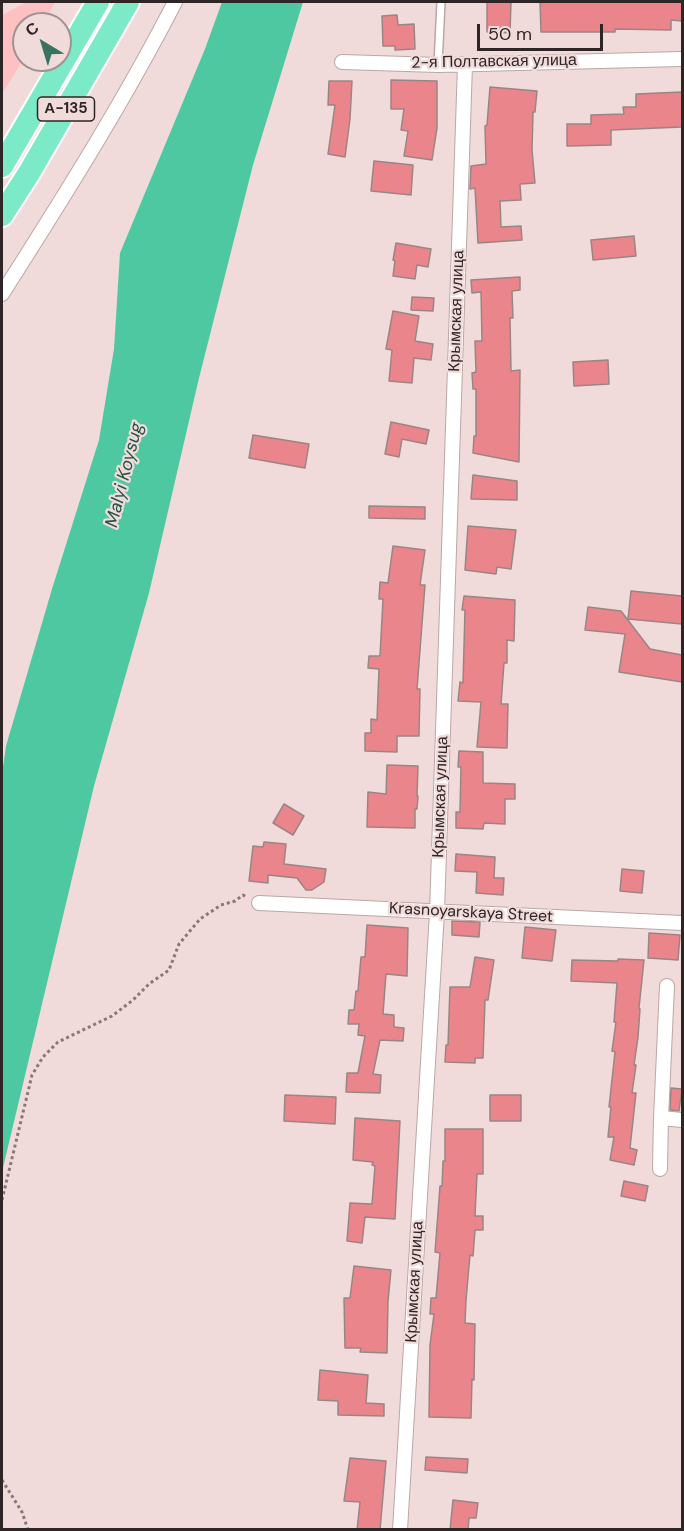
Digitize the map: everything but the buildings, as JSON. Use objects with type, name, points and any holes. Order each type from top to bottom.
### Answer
[{"type":"highway","name":"А-135","points":[[2,166],[98,2]]},
{"type":"highway","name":"А-135","points":[[2,215],[129,2]]},
{"type":"street","points":[[2,294],[73,182],[144,61],[174,2]]},
{"type":"street","name":"2-я Полтавская улица","points":[[342,62],[438,65],[682,59]]},
{"type":"street","name":"Крымская улица","points":[[400,1530],[437,912],[465,64]]},
{"type":"street","name":"Krasnoyarskaya Street","points":[[259,903],[682,923]]},
{"type":"street","points":[[660,1170],[667,986]]},
{"type":"street","points":[[661,1118],[682,1120]]},
{"type":"lane","points":[[438,65],[441,2]]},
{"type":"path","points":[[2,1200],[32,1075],[43,1057],[58,1042],[112,1016],[169,970],[179,944],[200,919],[221,905],[235,901],[243,895],[259,903]]},
{"type":"path","points":[[2,1480],[21,1512],[28,1530]]},
{"type":"shaded area","points":[[27,2],[55,2],[50,12],[12,12],[12,72],[16,72],[2,94],[2,15]]},
{"type":"water","name":"Malyi Koysug","points":[[222,2],[303,2],[253,165],[199,378],[149,593],[94,786],[2,1172],[2,774],[6,746],[99,440],[114,349],[120,253],[205,49]]}]
